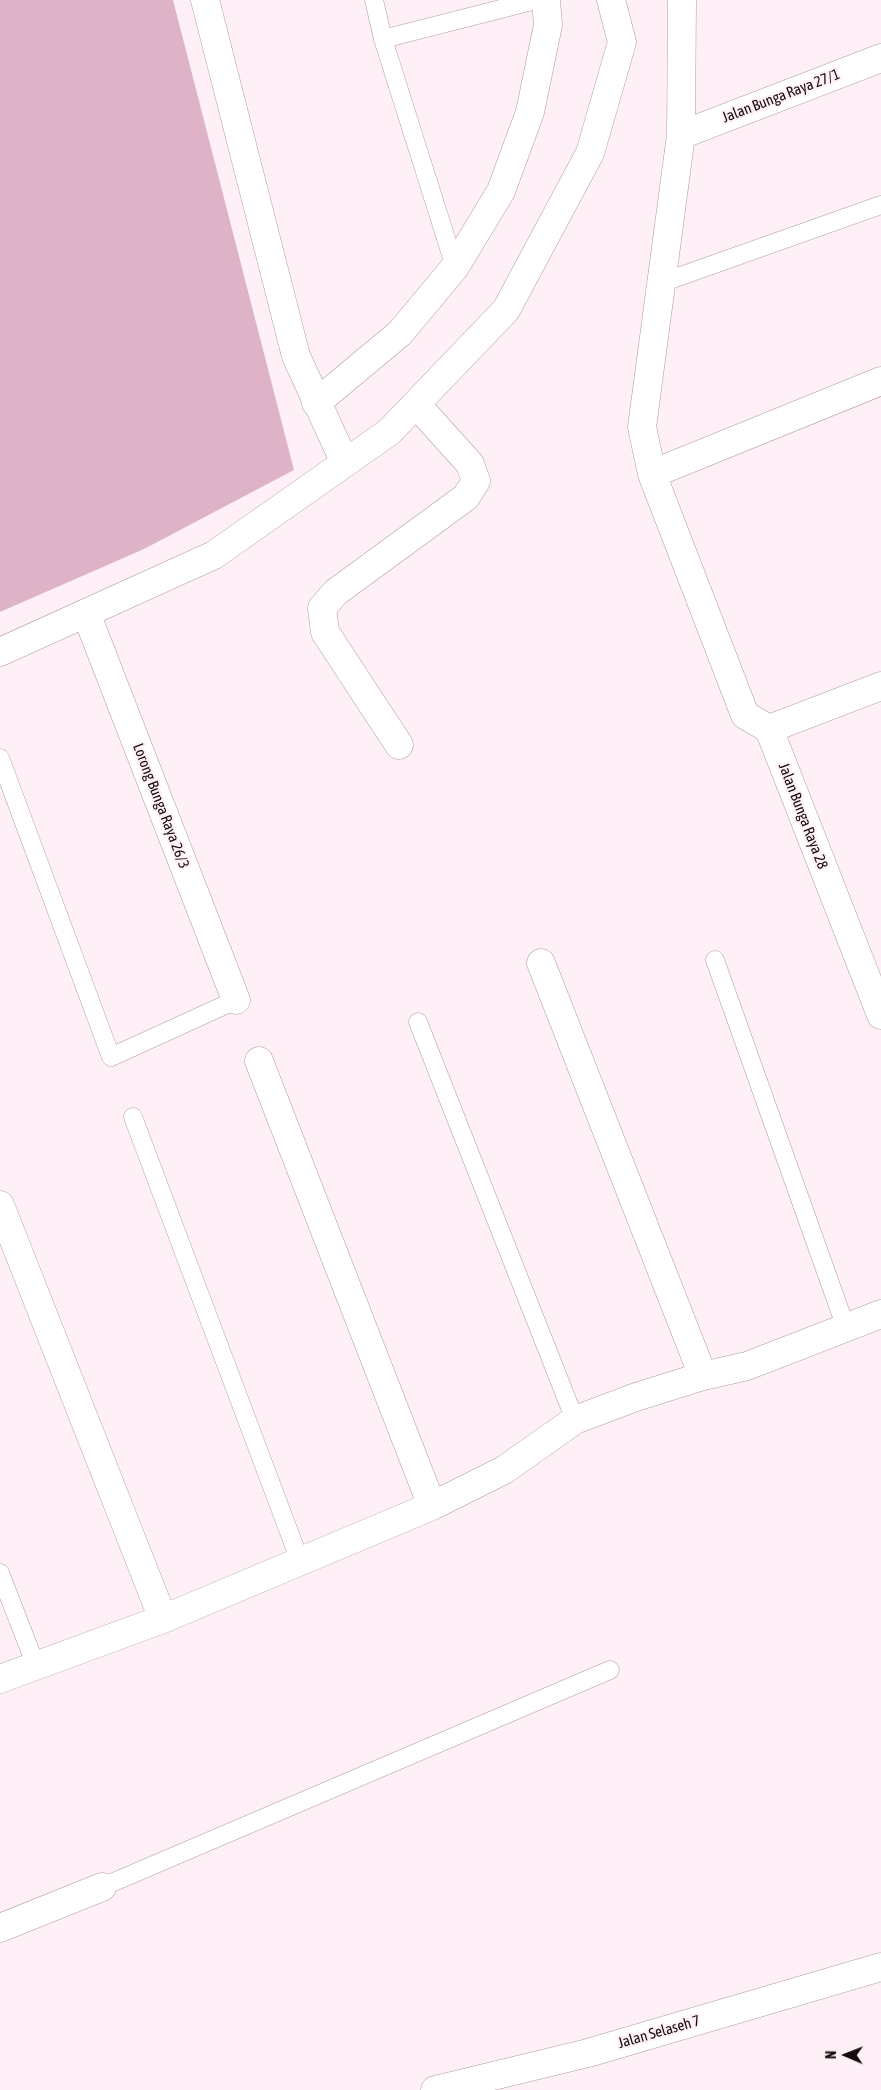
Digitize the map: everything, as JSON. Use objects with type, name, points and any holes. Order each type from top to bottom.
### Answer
[{"type":"street","points":[[205,0],[296,356],[345,463]]},
{"type":"street","points":[[316,403],[400,334],[455,267],[501,191],[530,112],[548,25],[546,0]]},
{"type":"street","points":[[0,652],[214,555],[388,432],[506,310],[590,152],[622,42],[612,0]]},
{"type":"street","points":[[682,0],[681,135],[642,427],[652,474],[745,715],[769,729],[881,686]]},
{"type":"street","name":"Jalan Bunga Raya 27/1","points":[[681,135],[881,58]]},
{"type":"street","points":[[652,474],[881,380]]},
{"type":"street","points":[[399,745],[325,632],[322,608],[336,592],[466,497],[476,481],[470,464],[416,404]]},
{"type":"street","name":"Lorong Bunga Raya 26/3","points":[[86,613],[236,1000]]},
{"type":"street","name":"Jalan Bunga Raya 28","points":[[769,729],[880,1012]]},
{"type":"street","points":[[541,963],[703,1376]]},
{"type":"street","points":[[259,1061],[432,1506]]},
{"type":"street","points":[[0,1205],[162,1619]]},
{"type":"street","points":[[0,1679],[162,1619],[432,1506],[504,1470],[575,1420],[636,1397],[703,1376],[747,1366],[881,1314]]},
{"type":"street","points":[[0,1928],[102,1888]]},
{"type":"street","name":"Jalan Selaseh 7","points":[[434,2090],[588,2053],[881,1967]]},
{"type":"lane","points":[[374,0],[383,38],[455,267]]},
{"type":"lane","points":[[383,38],[536,0]]},
{"type":"lane","points":[[662,283],[881,205]]},
{"type":"lane","points":[[0,758],[111,1057],[236,1000]]},
{"type":"lane","points":[[715,960],[846,1328]]},
{"type":"lane","points":[[418,1022],[575,1420]]},
{"type":"lane","points":[[133,1117],[300,1561]]},
{"type":"lane","points":[[0,1573],[36,1666]]},
{"type":"lane","points":[[102,1888],[610,1670]]},
{"type":"shaded area","points":[[0,0],[173,0],[294,470],[144,549],[0,612]]}]
